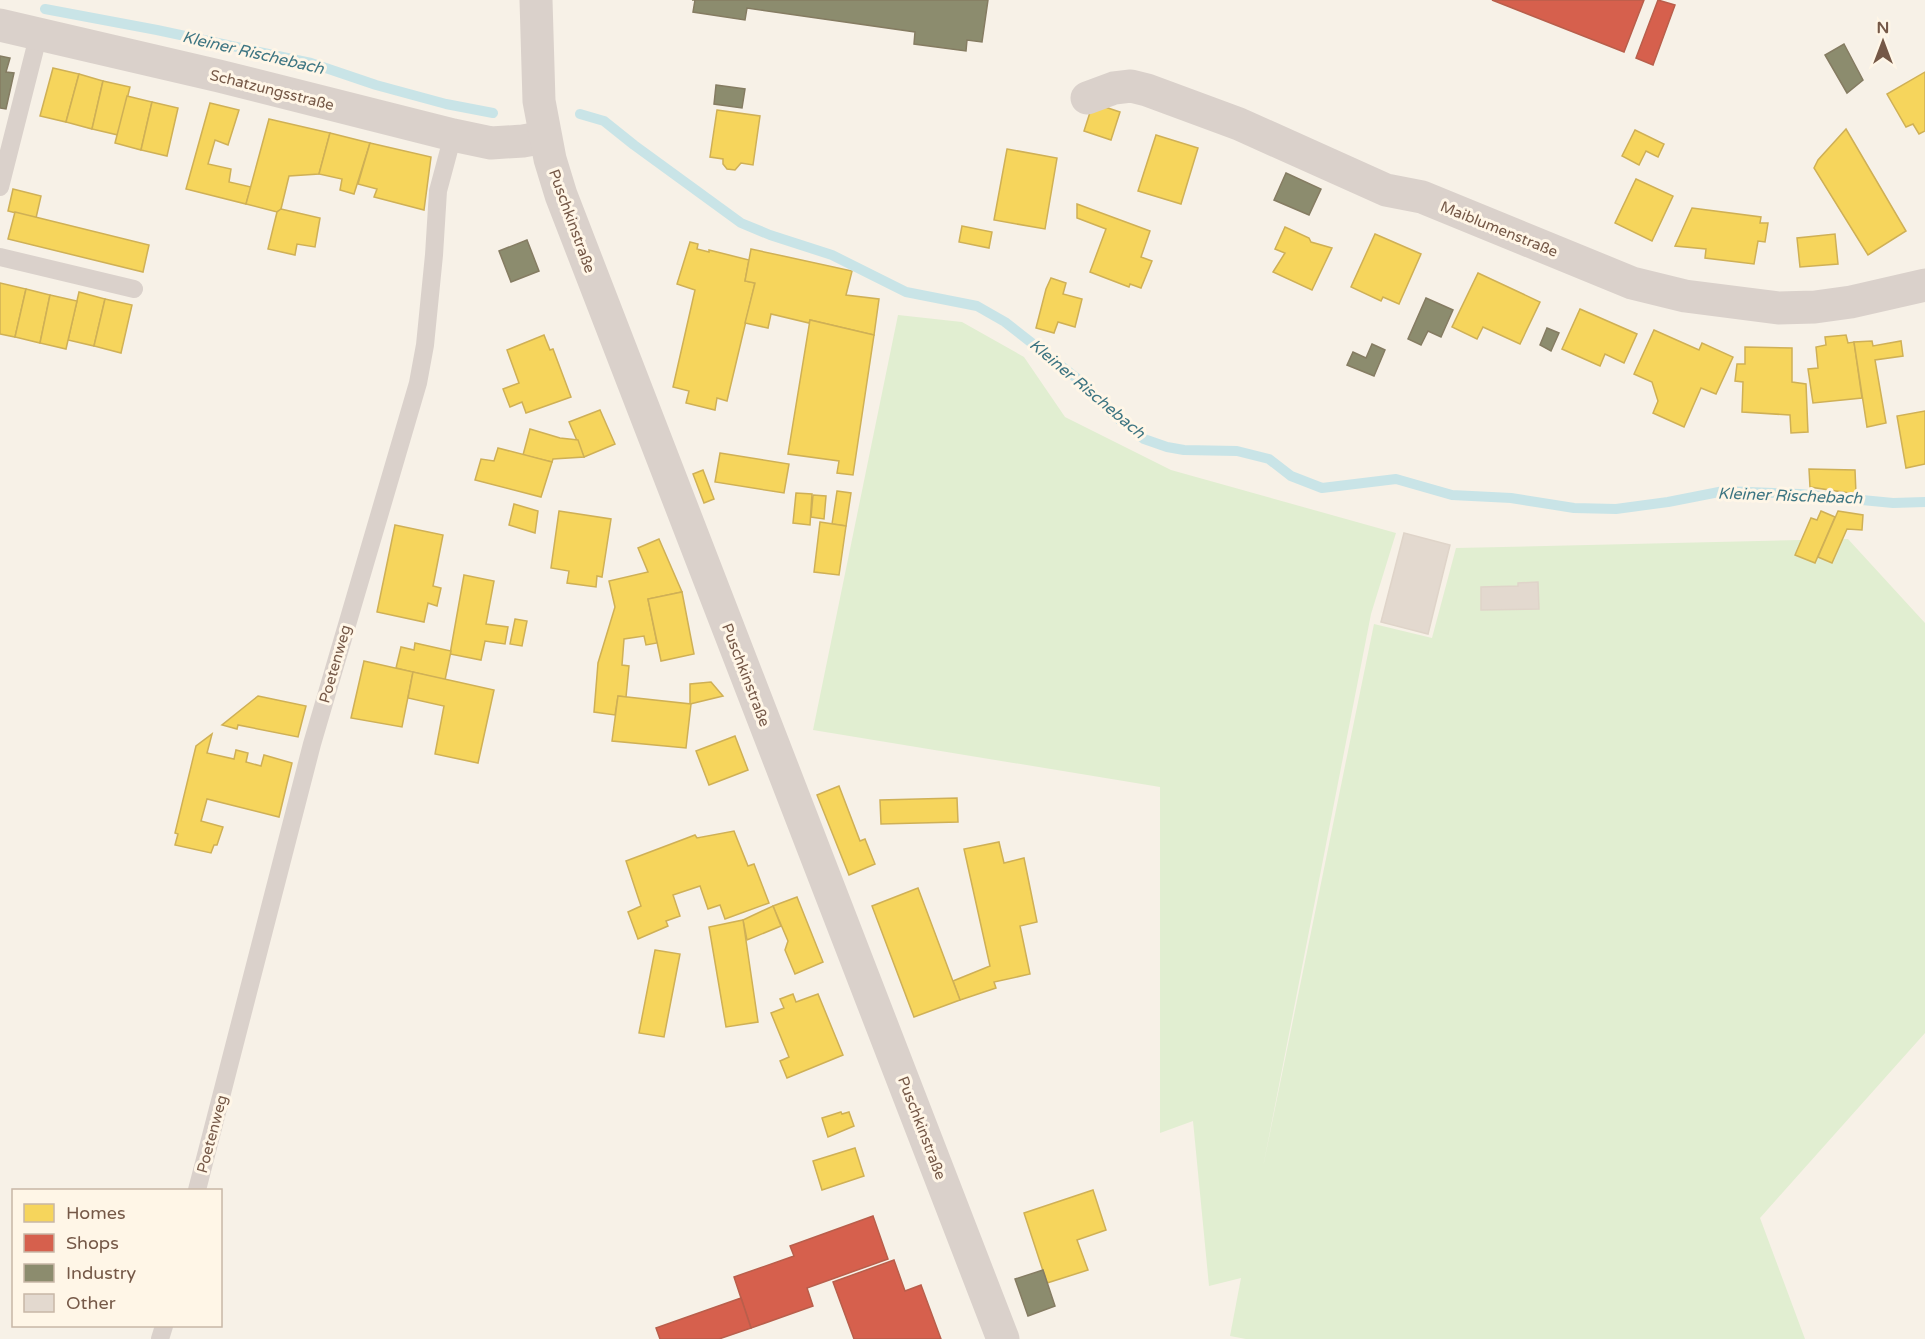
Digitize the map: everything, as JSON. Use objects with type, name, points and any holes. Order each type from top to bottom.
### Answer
[{"type":"street","name":"Puschkinstraße","points":[[536,0],[542,120],[550,159],[561,195],[1004,1339]]},
{"type":"street","name":"Schatzungsstraße","points":[[0,25],[491,143],[523,141],[542,120]]},
{"type":"street","name":"Maiblumenstraße","points":[[1087,98],[1114,88],[1131,86],[1147,90],[1239,124],[1386,190],[1422,197],[1632,283],[1684,296],[1778,308],[1815,307],[1851,302],[1925,285]]},
{"type":"lane","points":[[0,187],[39,33]]},
{"type":"lane","name":"Poetenweg","points":[[199,1189],[312,744],[418,383],[425,345],[438,191],[453,135]]},
{"type":"lane","points":[[0,257],[134,289]]},
{"type":"green space","points":[[898,315],[962,322],[1024,357],[1065,417],[1171,470],[1396,533],[1371,614],[1263,1167],[1374,624],[1432,638],[1456,548],[1848,539],[1925,623],[1925,1033],[1760,1218],[1805,1339],[1246,1339],[1230,1336],[1241,1278],[1209,1286],[1193,1121],[1160,1133],[1160,787],[813,730]]},
{"type":"building: Homes","points":[[53,68],[79,74],[66,122],[40,116]]},
{"type":"building: Homes","points":[[1925,72],[1925,131],[1919,134],[1913,124],[1906,127],[1887,94]]},
{"type":"building: Homes","points":[[79,74],[103,81],[92,129],[66,122]]},
{"type":"building: Homes","points":[[103,81],[130,87],[118,135],[92,129]]},
{"type":"building: Homes","points":[[127,96],[152,102],[141,150],[115,143]]},
{"type":"building: Homes","points":[[152,102],[178,108],[167,156],[141,150]]},
{"type":"building: Homes","points":[[210,103],[239,110],[228,145],[215,140],[208,164],[231,169],[229,182],[251,187],[246,204],[186,189]]},
{"type":"building: Homes","points":[[1093,103],[1120,112],[1111,140],[1084,131]]},
{"type":"building: Homes","points":[[717,110],[760,116],[753,165],[741,163],[735,170],[727,169],[723,164],[723,159],[710,157]]},
{"type":"building: Homes","points":[[269,119],[330,133],[319,174],[289,176],[281,209],[277,212],[246,204]]},
{"type":"building: Homes","points":[[1846,129],[1906,231],[1868,255],[1814,168],[1818,160]]},
{"type":"building: Homes","points":[[1635,130],[1664,144],[1658,157],[1646,151],[1639,165],[1622,156]]},
{"type":"building: Homes","points":[[330,133],[370,143],[354,194],[340,190],[342,179],[319,174]]},
{"type":"building: Homes","points":[[1156,135],[1198,148],[1181,204],[1138,191]]},
{"type":"building: Homes","points":[[370,143],[431,157],[424,210],[374,197],[377,189],[358,184]]},
{"type":"building: Homes","points":[[1007,149],[1057,158],[1045,229],[994,220]]},
{"type":"building: Homes","points":[[1636,179],[1673,196],[1652,241],[1615,223]]},
{"type":"building: Homes","points":[[13,189],[41,196],[36,218],[8,211]]},
{"type":"building: Homes","points":[[1077,204],[1150,231],[1141,257],[1152,261],[1141,288],[1130,284],[1129,287],[1090,272],[1106,229],[1077,218]]},
{"type":"building: Homes","points":[[1692,208],[1761,217],[1760,223],[1768,223],[1765,242],[1758,241],[1754,264],[1705,258],[1706,249],[1675,246]]},
{"type":"building: Homes","points":[[281,209],[320,218],[315,247],[297,244],[295,255],[268,249],[277,212]]},
{"type":"building: Homes","points":[[15,212],[149,245],[143,272],[8,239]]},
{"type":"building: Homes","points":[[962,226],[992,232],[989,248],[959,242]]},
{"type":"building: Homes","points":[[1285,227],[1309,238],[1311,242],[1332,248],[1312,290],[1273,272],[1285,253],[1275,249]]},
{"type":"building: Homes","points":[[1375,234],[1421,254],[1399,304],[1383,297],[1381,301],[1351,287]]},
{"type":"building: Homes","points":[[1835,234],[1838,264],[1800,267],[1797,238]]},
{"type":"building: Homes","points":[[690,242],[698,244],[697,249],[749,260],[745,281],[755,283],[727,401],[717,398],[715,410],[686,403],[689,391],[673,387],[695,290],[677,284]]},
{"type":"building: Homes","points":[[751,249],[852,271],[846,295],[879,299],[874,335],[810,320],[809,323],[771,314],[768,328],[745,323],[755,283],[745,281]]},
{"type":"building: Homes","points":[[1478,273],[1540,302],[1520,344],[1483,327],[1477,339],[1452,327]]},
{"type":"building: Homes","points":[[1051,278],[1066,283],[1063,294],[1082,299],[1075,327],[1058,322],[1054,333],[1036,328]]},
{"type":"building: Homes","points":[[0,283],[26,289],[15,337],[0,334]]},
{"type":"building: Homes","points":[[26,289],[50,295],[40,343],[15,337]]},
{"type":"building: Homes","points":[[79,292],[105,299],[94,346],[68,340]]},
{"type":"building: Homes","points":[[50,295],[77,301],[66,349],[40,343]]},
{"type":"building: Homes","points":[[105,299],[132,305],[121,353],[94,346]]},
{"type":"building: Homes","points":[[1580,309],[1637,334],[1624,363],[1605,354],[1600,366],[1562,349]]},
{"type":"building: Homes","points":[[810,320],[874,335],[853,475],[837,473],[839,461],[788,454]]},
{"type":"building: Homes","points":[[1654,330],[1699,350],[1702,343],[1733,357],[1716,394],[1701,388],[1684,427],[1653,413],[1658,401],[1652,382],[1634,374]]},
{"type":"building: Homes","points":[[544,335],[550,350],[553,349],[571,397],[526,413],[522,402],[510,407],[503,389],[519,383],[507,350]]},
{"type":"building: Homes","points":[[1846,335],[1848,343],[1854,342],[1862,398],[1813,403],[1808,369],[1818,368],[1816,347],[1826,345],[1825,337]]},
{"type":"building: Homes","points":[[1872,341],[1873,346],[1901,341],[1903,356],[1875,360],[1886,423],[1867,427],[1854,342]]},
{"type":"building: Homes","points":[[1745,347],[1792,348],[1792,382],[1806,384],[1808,432],[1791,433],[1790,415],[1742,412],[1743,382],[1735,381],[1737,364],[1745,364]]},
{"type":"building: Homes","points":[[600,410],[615,444],[584,457],[569,422]]},
{"type":"building: Homes","points":[[1925,411],[1925,464],[1906,468],[1897,416]]},
{"type":"building: Homes","points":[[530,429],[560,438],[578,440],[584,457],[553,459],[552,462],[523,455]]},
{"type":"building: Homes","points":[[498,448],[552,462],[541,497],[475,480],[481,459],[494,461]]},
{"type":"building: Homes","points":[[720,453],[789,464],[784,493],[715,482]]},
{"type":"building: Homes","points":[[1809,469],[1855,470],[1856,494],[1810,487]]},
{"type":"building: Homes","points":[[703,470],[714,499],[704,503],[693,474]]},
{"type":"building: Homes","points":[[837,491],[851,493],[846,526],[832,524]]},
{"type":"building: Homes","points":[[796,493],[812,494],[810,525],[793,523]]},
{"type":"building: Homes","points":[[813,495],[826,496],[824,519],[811,517]]},
{"type":"building: Homes","points":[[514,504],[538,511],[535,533],[509,525]]},
{"type":"building: Homes","points":[[559,511],[611,519],[602,577],[597,576],[596,587],[567,583],[569,571],[551,568]]},
{"type":"building: Homes","points":[[1821,511],[1835,517],[1815,563],[1795,555],[1811,518],[1817,520]]},
{"type":"building: Homes","points":[[1838,511],[1863,515],[1862,530],[1847,529],[1832,563],[1818,557]]},
{"type":"building: Homes","points":[[820,522],[846,526],[839,575],[814,572]]},
{"type":"building: Homes","points":[[395,525],[443,535],[433,586],[441,588],[437,606],[428,603],[424,622],[377,612]]},
{"type":"building: Homes","points":[[659,539],[682,592],[648,599],[657,643],[646,645],[644,636],[624,639],[622,665],[629,666],[626,697],[618,696],[615,715],[594,712],[598,663],[615,607],[609,581],[648,572],[638,548]]},
{"type":"building: Homes","points":[[464,575],[494,581],[486,624],[508,627],[505,644],[485,641],[481,660],[450,654]]},
{"type":"building: Homes","points":[[682,592],[694,654],[661,661],[648,599]]},
{"type":"building: Homes","points":[[515,619],[527,621],[522,646],[510,644]]},
{"type":"building: Homes","points":[[415,643],[451,651],[445,680],[396,668],[401,647],[414,650]]},
{"type":"building: Homes","points":[[364,661],[413,672],[402,727],[351,718]]},
{"type":"building: Homes","points":[[413,672],[494,690],[478,763],[435,754],[444,706],[408,698]]},
{"type":"building: Homes","points":[[711,682],[723,696],[690,704],[690,684]]},
{"type":"building: Homes","points":[[258,696],[306,706],[298,737],[238,725],[237,729],[222,725]]},
{"type":"building: Homes","points":[[618,696],[691,704],[686,748],[612,741]]},
{"type":"building: Homes","points":[[212,734],[207,753],[234,759],[236,750],[248,753],[246,762],[261,766],[264,755],[292,763],[279,817],[207,799],[201,821],[223,827],[217,845],[214,845],[211,853],[175,845],[178,834],[175,833],[196,746]]},
{"type":"building: Homes","points":[[735,736],[748,770],[709,785],[696,751]]},
{"type":"building: Homes","points":[[839,786],[860,841],[865,839],[875,864],[849,875],[817,795]]},
{"type":"building: Homes","points":[[957,798],[958,822],[881,824],[880,800]]},
{"type":"building: Homes","points":[[734,831],[748,866],[754,864],[769,903],[725,919],[720,905],[708,909],[700,886],[673,895],[680,916],[666,921],[668,926],[638,939],[628,912],[641,906],[626,861],[695,835],[697,838]]},
{"type":"building: Homes","points":[[999,842],[1004,863],[1024,858],[1037,922],[1020,926],[1030,974],[994,982],[996,988],[960,1000],[953,981],[990,966],[964,849]]},
{"type":"building: Homes","points":[[918,888],[960,1000],[914,1017],[872,906]]},
{"type":"building: Homes","points":[[797,897],[823,962],[795,974],[785,950],[788,941],[773,906]]},
{"type":"building: Homes","points":[[773,906],[781,926],[747,940],[743,920]]},
{"type":"building: Homes","points":[[743,920],[758,1022],[726,1027],[709,927]]},
{"type":"building: Homes","points":[[655,950],[680,954],[664,1037],[639,1033]]},
{"type":"building: Homes","points":[[793,994],[796,1002],[818,994],[843,1055],[787,1078],[780,1061],[789,1057],[771,1013],[784,1008],[780,999]]},
{"type":"building: Homes","points":[[841,1112],[842,1114],[849,1112],[854,1126],[828,1137],[822,1118]]},
{"type":"building: Homes","points":[[855,1148],[864,1176],[822,1190],[813,1161]]},
{"type":"building: Homes","points":[[1093,1190],[1106,1230],[1077,1240],[1088,1270],[1047,1283],[1024,1213]]},
{"type":"building: Shops","points":[[1492,0],[1644,0],[1624,52]]},
{"type":"building: Shops","points":[[1658,0],[1675,5],[1653,65],[1636,58]]},
{"type":"building: Shops","points":[[873,1216],[888,1259],[807,1288],[813,1306],[751,1328],[734,1277],[794,1256],[790,1246]]},
{"type":"building: Shops","points":[[894,1260],[905,1291],[921,1285],[941,1339],[854,1339],[833,1282]]},
{"type":"building: Shops","points":[[741,1298],[751,1328],[719,1339],[660,1339],[656,1328]]},
{"type":"building: Industry","points":[[695,0],[988,0],[982,42],[967,40],[966,51],[914,44],[915,32],[747,8],[745,20],[693,12]]},
{"type":"building: Industry","points":[[1844,44],[1863,80],[1847,93],[1825,55]]},
{"type":"building: Industry","points":[[0,56],[10,58],[6,72],[14,73],[6,109],[0,108]]},
{"type":"building: Industry","points":[[716,85],[745,89],[742,108],[714,104]]},
{"type":"building: Industry","points":[[1286,173],[1321,189],[1309,215],[1274,200]]},
{"type":"building: Industry","points":[[527,240],[539,271],[511,282],[499,251]]},
{"type":"building: Industry","points":[[1426,298],[1453,310],[1441,337],[1428,331],[1421,345],[1408,339]]},
{"type":"building: Industry","points":[[1547,328],[1559,333],[1551,351],[1540,345]]},
{"type":"building: Industry","points":[[1372,344],[1385,350],[1374,376],[1347,365],[1353,352],[1366,358]]},
{"type":"building: Industry","points":[[1043,1270],[1055,1306],[1028,1316],[1015,1279]]},
{"type":"building: Other","points":[[1404,533],[1450,545],[1428,634],[1381,622]]},
{"type":"building: Other","points":[[1538,582],[1539,609],[1481,610],[1481,587],[1518,586],[1518,583]]},
{"type":"waterway","name":"Kleiner Rischebach","points":[[45,9],[311,63],[376,85],[446,104],[493,113]]},
{"type":"waterway","name":"Kleiner Rischebach","points":[[580,114],[604,121],[741,223],[832,255],[906,292],[977,306],[1005,322],[1079,380],[1110,412],[1144,439],[1167,447],[1184,450],[1237,451],[1269,459],[1291,476],[1322,488],[1396,479],[1452,495],[1511,498],[1574,508],[1616,509],[1724,491],[1800,494],[1893,503],[1925,502]]}]
